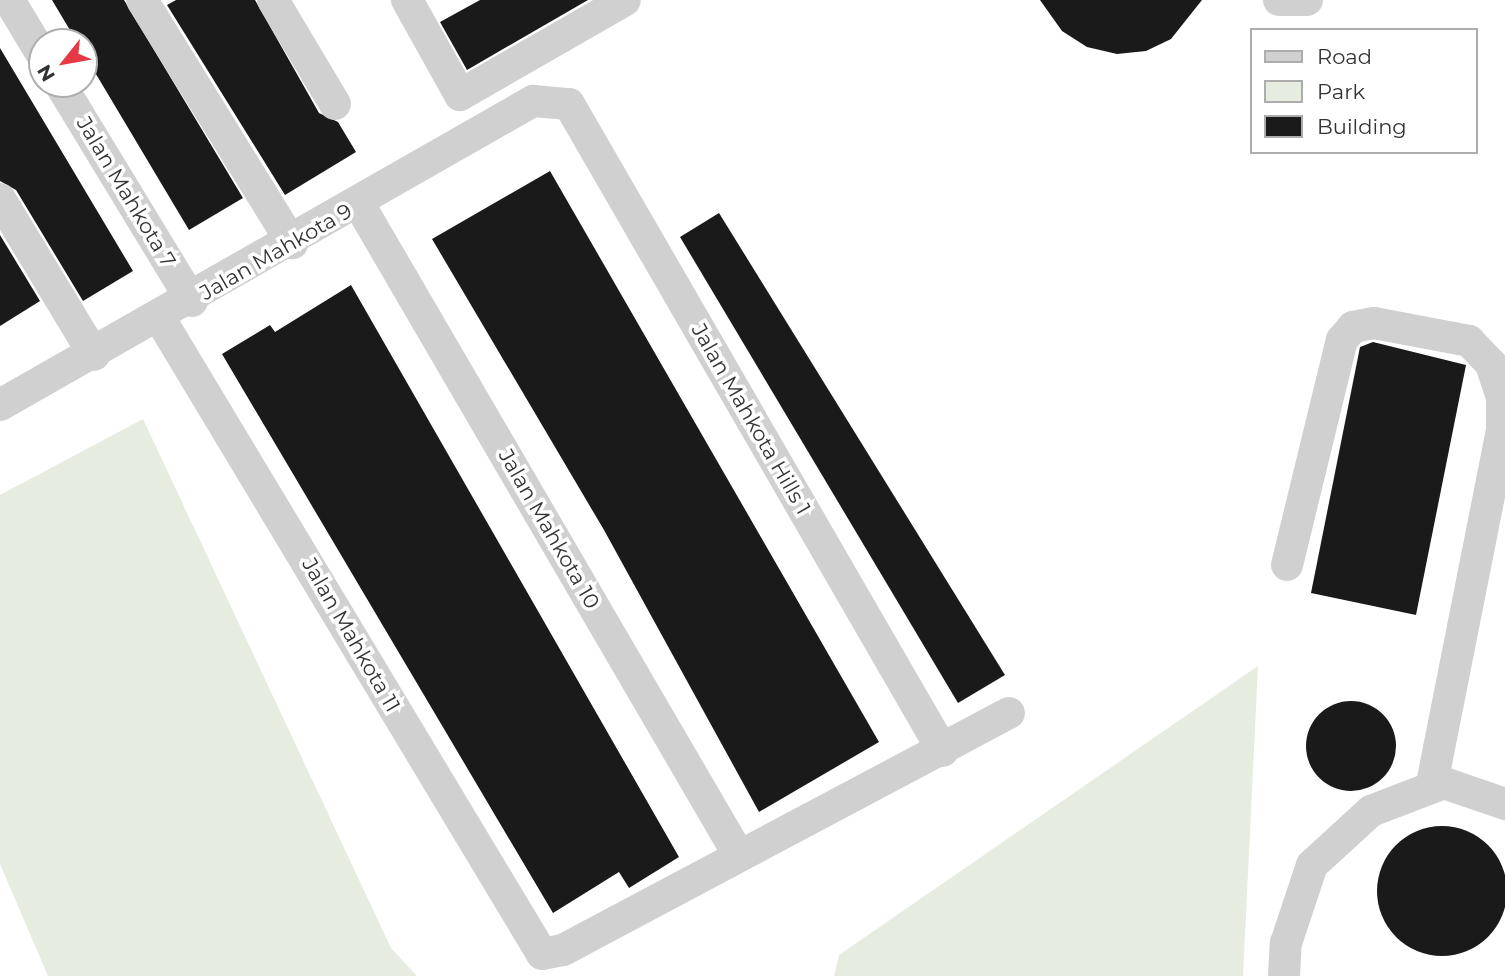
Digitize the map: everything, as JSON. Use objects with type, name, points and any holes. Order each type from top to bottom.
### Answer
[{"type":"street","points":[[9,0],[28,32]]},
{"type":"street","points":[[142,0],[292,243]]},
{"type":"street","points":[[273,0],[335,104]]},
{"type":"street","points":[[409,1],[452,89],[468,93],[625,0]]},
{"type":"street","points":[[1279,0],[1307,0]]},
{"type":"street","name":"Jalan Mahkota 7","points":[[69,98],[192,300]]},
{"type":"street","name":"Jalan Mahkota 9","points":[[0,405],[292,243],[533,101],[551,98]]},
{"type":"street","name":"Jalan Mahkota Hills 1","points":[[551,98],[569,104],[943,751]]},
{"type":"street","points":[[0,199],[94,355]]},
{"type":"street","name":"Jalan Mahkota 10","points":[[359,204],[738,854]]},
{"type":"street","name":"Jalan Mahkota 11","points":[[159,317],[542,954],[564,950],[738,854]]},
{"type":"street","points":[[1287,565],[1342,341],[1353,327],[1374,323],[1469,341],[1491,364],[1502,398],[1502,430],[1431,788]]},
{"type":"street","points":[[738,854],[943,751],[1009,713]]},
{"type":"street","points":[[1284,976],[1286,943],[1312,865],[1371,811],[1444,783],[1505,804]]},
{"type":"green space","points":[[143,419],[391,948],[417,976],[48,976],[0,864],[0,495]]},
{"type":"green space","points":[[1258,666],[1243,976],[834,976],[839,955]]},
{"type":"building","points":[[52,0],[124,0],[243,198],[189,230],[98,77],[98,28],[69,28]]},
{"type":"building","points":[[176,0],[255,0],[319,113],[338,122],[356,152],[285,195],[167,5]]},
{"type":"building","points":[[480,0],[588,0],[467,70],[440,22]]},
{"type":"building","points":[[1040,0],[1202,0],[1171,39],[1146,51],[1117,54],[1087,47],[1062,31]]},
{"type":"building","points":[[0,48],[133,271],[83,301],[16,190],[0,181]]},
{"type":"building","points":[[550,171],[879,742],[759,812],[604,530],[432,239]]},
{"type":"building","points":[[719,213],[1005,675],[958,703],[680,237]]},
{"type":"building","points":[[0,235],[40,301],[0,326]]},
{"type":"building","points":[[351,285],[679,857],[629,888],[619,872],[553,913],[222,354],[270,325],[275,332]]},
{"type":"building","points":[[1373,342],[1466,365],[1416,615],[1311,593],[1360,347]]},
{"type":"building","points":[[1351,701],[1368,705],[1383,714],[1392,729],[1396,746],[1392,763],[1383,778],[1368,787],[1351,791],[1334,787],[1319,778],[1310,763],[1306,746],[1310,729],[1319,714],[1334,705]]},
{"type":"building","points":[[1442,826],[1467,831],[1488,845],[1502,866],[1506,898],[1502,916],[1488,937],[1467,951],[1442,956],[1417,951],[1396,937],[1382,916],[1377,891],[1382,866],[1396,845],[1417,831]]}]
